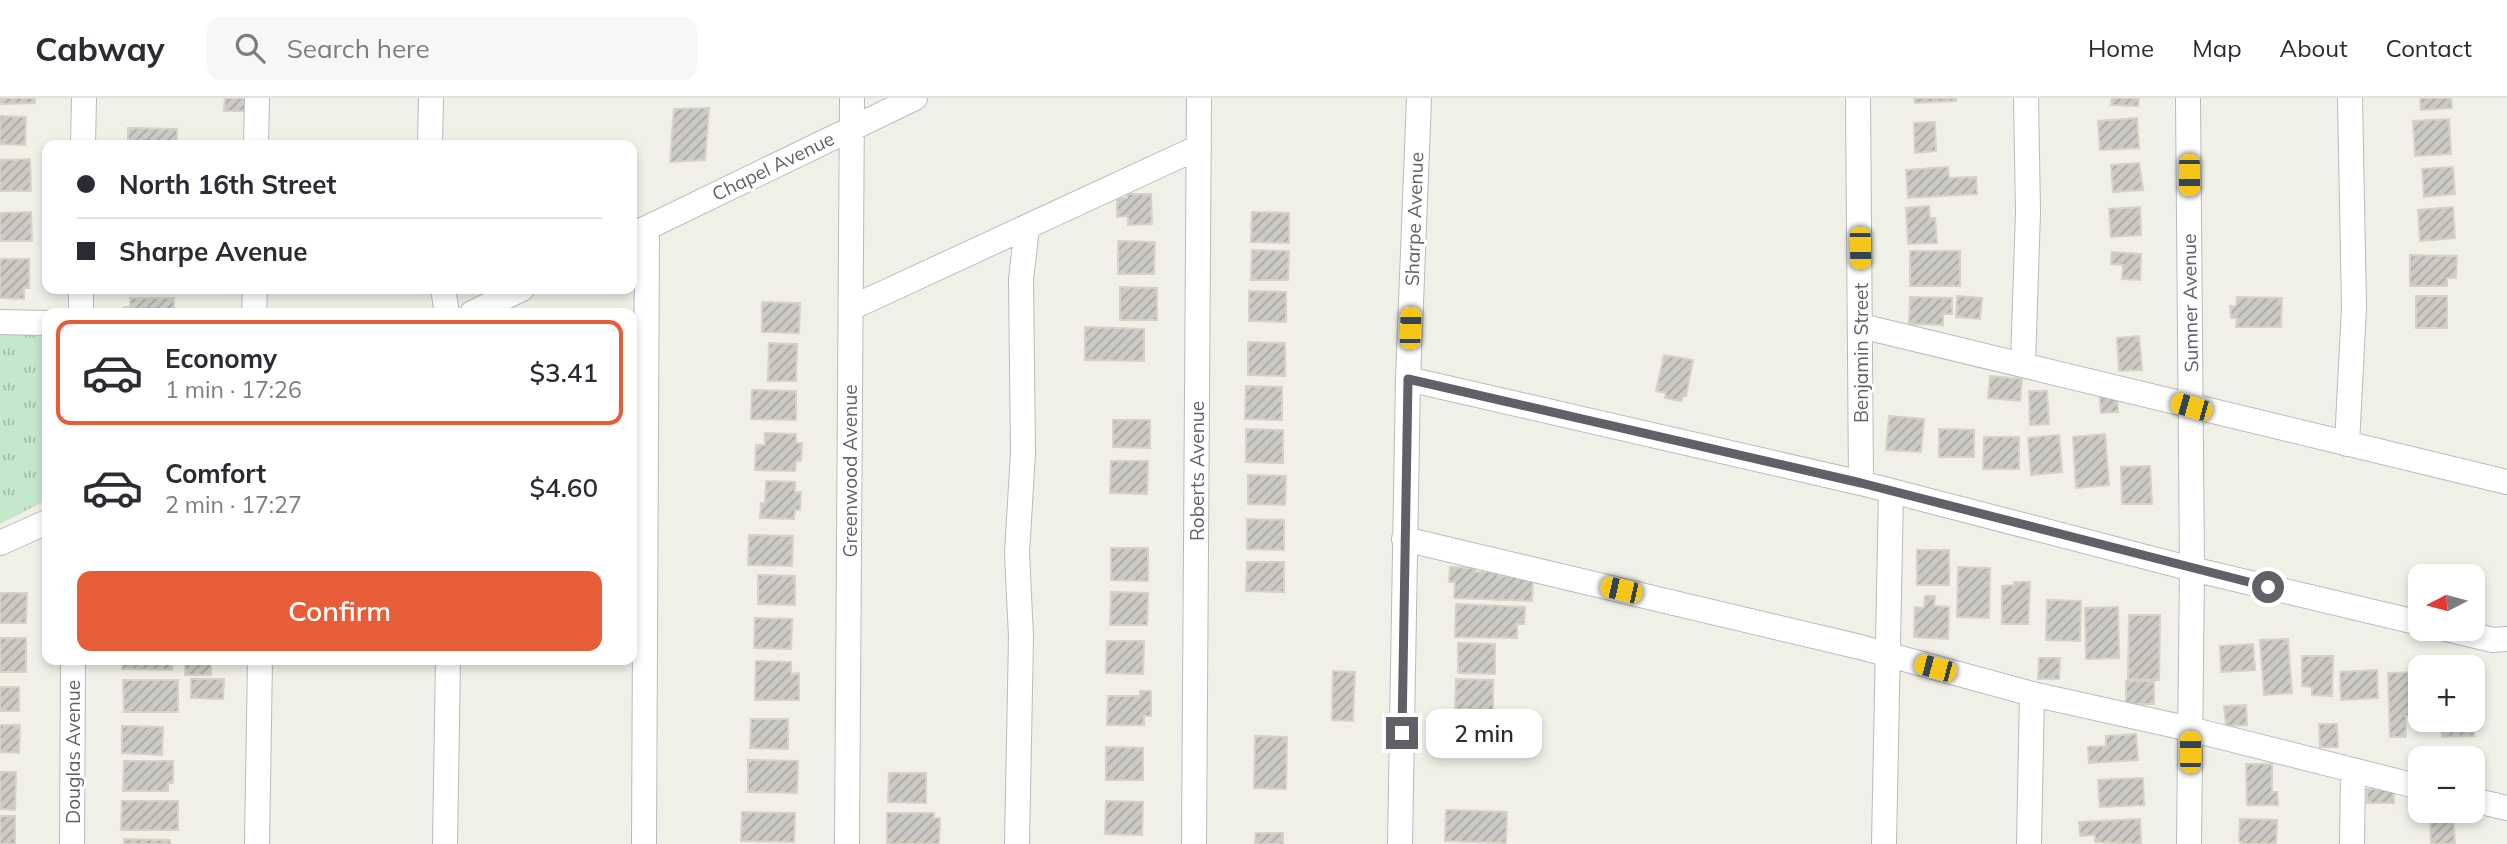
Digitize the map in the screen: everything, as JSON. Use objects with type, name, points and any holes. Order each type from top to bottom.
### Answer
[{"type":"street","points":[[83,140],[84,98]]},
{"type":"street","points":[[256,140],[257,98]]},
{"type":"street","points":[[430,140],[431,98]]},
{"type":"street","name":"Greenwood Avenue","points":[[847,844],[852,98]]},
{"type":"street","name":"Chapel Avenue","points":[[639,232],[915,98]]},
{"type":"street","name":"Roberts Avenue","points":[[1194,844],[1199,98]]},
{"type":"street","name":"Sharpe Avenue","points":[[1401,844],[1404,539],[1419,98]]},
{"type":"street","name":"Benjamin Street","points":[[1858,98],[1861,483]]},
{"type":"street","points":[[2023,363],[2028,212],[2026,98]]},
{"type":"street","name":"Sumner Avenue","points":[[2188,98],[2192,569],[2189,844]]},
{"type":"street","points":[[2347,444],[2354,307],[2350,98]]},
{"type":"street","points":[[851,308],[1199,146]]},
{"type":"street","points":[[1017,844],[1021,637],[1017,553],[1023,453],[1021,279],[1027,228]]},
{"type":"street","points":[[639,232],[644,844]]},
{"type":"street","points":[[482,308],[512,294]]},
{"type":"street","points":[[0,322],[42,323]]},
{"type":"street","points":[[1861,326],[2507,482]]},
{"type":"street","points":[[1408,379],[1861,483],[2192,569],[2408,620]]},
{"type":"street","points":[[1884,844],[1891,492]]},
{"type":"street","points":[[0,543],[42,524]]},
{"type":"street","points":[[1404,539],[2408,784]]},
{"type":"street","points":[[2485,638],[2507,639]]},
{"type":"street","name":"Douglas Avenue","points":[[72,844],[73,665]]},
{"type":"street","points":[[257,844],[260,665]]},
{"type":"street","points":[[445,844],[448,665]]},
{"type":"street","points":[[2029,844],[2032,694]]},
{"type":"street","points":[[2352,844],[2353,771]]},
{"type":"street","points":[[2485,803],[2507,808]]},
{"type":"green space","points":[[0,331],[42,332],[42,503],[0,524]]},
{"type":"building","points":[[0,98],[35,98],[35,103],[0,104]]},
{"type":"building","points":[[225,98],[249,98],[248,111],[224,111]]},
{"type":"building","points":[[1914,98],[1956,98],[1956,101],[1915,103]]},
{"type":"building","points":[[2112,98],[2139,98],[2138,106],[2111,105]]},
{"type":"building","points":[[2420,98],[2451,98],[2452,108],[2421,110]]},
{"type":"building","points":[[709,108],[705,160],[670,162],[674,109]]},
{"type":"building","points":[[0,116],[26,117],[25,145],[0,144]]},
{"type":"building","points":[[2137,118],[2139,148],[2100,150],[2098,121]]},
{"type":"building","points":[[2449,119],[2451,154],[2415,156],[2413,121]]},
{"type":"building","points":[[1935,122],[1936,151],[1915,153],[1914,123]]},
{"type":"building","points":[[128,128],[177,129],[177,140],[128,140]]},
{"type":"building","points":[[30,159],[31,191],[0,191],[0,160]]},
{"type":"building","points":[[2139,163],[2143,190],[2113,192],[2111,165]]},
{"type":"building","points":[[1948,167],[1949,178],[1976,177],[1977,194],[1908,198],[1906,170]]},
{"type":"building","points":[[2453,167],[2455,194],[2424,197],[2422,169]]},
{"type":"building","points":[[1127,194],[1151,194],[1152,224],[1128,225],[1128,216],[1117,217],[1117,198],[1127,198]]},
{"type":"building","points":[[1929,206],[1930,218],[1935,218],[1937,243],[1908,244],[1906,208]]},
{"type":"building","points":[[2140,207],[2141,235],[2111,237],[2109,209]]},
{"type":"building","points":[[2453,207],[2455,238],[2420,241],[2418,210]]},
{"type":"building","points":[[31,212],[32,241],[0,241],[0,213]]},
{"type":"building","points":[[1252,212],[1289,213],[1289,243],[1251,242]]},
{"type":"building","points":[[1118,241],[1155,242],[1154,274],[1118,274]]},
{"type":"building","points":[[1252,250],[1289,251],[1288,280],[1251,280]]},
{"type":"building","points":[[1910,251],[1960,251],[1960,286],[1910,286]]},
{"type":"building","points":[[2112,252],[2141,254],[2140,280],[2122,279],[2123,265],[2111,264]]},
{"type":"building","points":[[2410,255],[2457,256],[2456,278],[2447,278],[2447,286],[2410,286]]},
{"type":"building","points":[[0,259],[29,259],[29,288],[24,288],[24,299],[0,298]]},
{"type":"building","points":[[1120,287],[1157,288],[1157,320],[1120,320]]},
{"type":"building","points":[[1249,291],[1286,292],[1286,322],[1249,321]]},
{"type":"building","points":[[1957,296],[1982,298],[1980,319],[1956,317]]},
{"type":"building","points":[[2416,296],[2447,296],[2447,328],[2416,328]]},
{"type":"building","points":[[1910,297],[1952,298],[1952,314],[1943,314],[1943,325],[1909,324]]},
{"type":"building","points":[[2237,297],[2282,298],[2281,327],[2236,327],[2237,318],[2231,318],[2230,306],[2236,306]]},
{"type":"building","points":[[130,298],[174,298],[174,308],[124,308],[130,307]]},
{"type":"building","points":[[762,302],[800,303],[799,333],[762,332]]},
{"type":"building","points":[[1085,327],[1144,329],[1144,361],[1085,360]]},
{"type":"building","points":[[2139,336],[2142,370],[2119,371],[2117,338]]},
{"type":"building","points":[[1248,342],[1285,343],[1285,376],[1248,375]]},
{"type":"building","points":[[769,343],[797,344],[796,381],[768,381]]},
{"type":"building","points":[[1664,355],[1693,360],[1686,396],[1683,396],[1681,401],[1665,398],[1666,393],[1656,391]]},
{"type":"building","points":[[1990,376],[2022,379],[2020,401],[1988,398]]},
{"type":"building","points":[[1246,386],[1282,387],[1282,420],[1245,419]]},
{"type":"building","points":[[752,390],[796,391],[796,420],[751,419]]},
{"type":"building","points":[[2029,391],[2047,391],[2049,424],[2030,425]]},
{"type":"building","points":[[2117,392],[2118,412],[2101,413],[2099,393]]},
{"type":"building","points":[[1889,416],[1924,419],[1921,452],[1886,450]]},
{"type":"building","points":[[1113,420],[1150,420],[1150,448],[1113,447]]},
{"type":"building","points":[[1246,429],[1283,430],[1283,463],[1246,462]]},
{"type":"building","points":[[1939,429],[1974,430],[1974,457],[1939,457]]},
{"type":"building","points":[[765,433],[796,434],[796,443],[802,443],[801,461],[796,461],[795,471],[755,470],[756,445],[765,445]]},
{"type":"building","points":[[2105,434],[2109,485],[2076,488],[2073,437]]},
{"type":"building","points":[[2059,435],[2062,472],[2031,475],[2028,438]]},
{"type":"building","points":[[1984,437],[2019,437],[2019,469],[1983,469]]},
{"type":"building","points":[[1111,461],[1148,461],[1147,494],[1110,493]]},
{"type":"building","points":[[2150,466],[2152,504],[2122,504],[2121,467]]},
{"type":"building","points":[[1248,475],[1286,476],[1285,505],[1248,504]]},
{"type":"building","points":[[766,481],[795,482],[795,492],[801,492],[800,510],[795,510],[794,519],[760,518],[761,503],[765,503]]},
{"type":"building","points":[[1247,519],[1284,520],[1284,550],[1247,549]]},
{"type":"building","points":[[749,535],[793,536],[792,566],[748,565]]},
{"type":"building","points":[[1111,548],[1148,548],[1148,581],[1111,580]]},
{"type":"building","points":[[1917,550],[1949,550],[1949,585],[1917,585]]},
{"type":"building","points":[[1247,562],[1284,562],[1284,592],[1246,591]]},
{"type":"building","points":[[1450,567],[1475,568],[1475,572],[1498,572],[1498,576],[1533,577],[1532,601],[1454,598],[1455,582],[1449,582]]},
{"type":"building","points":[[1958,567],[1990,568],[1989,618],[1957,617]]},
{"type":"building","points":[[758,575],[795,576],[795,605],[758,604]]},
{"type":"building","points":[[2014,582],[2030,582],[2028,624],[2002,624],[2002,586],[2014,585]]},
{"type":"building","points":[[1111,592],[1148,593],[1147,625],[1110,625]]},
{"type":"building","points":[[0,593],[27,593],[26,623],[0,623]]},
{"type":"building","points":[[1925,596],[1935,596],[1934,606],[1949,607],[1948,639],[1914,637],[1915,607],[1924,608]]},
{"type":"building","points":[[2047,600],[2081,601],[2080,641],[2046,640]]},
{"type":"building","points":[[1456,604],[1525,607],[1524,624],[1517,624],[1517,638],[1455,637]]},
{"type":"building","points":[[2118,607],[2119,658],[2086,659],[2085,608]]},
{"type":"building","points":[[2129,615],[2160,615],[2159,680],[2128,679]]},
{"type":"building","points":[[755,618],[792,619],[791,649],[754,648]]},
{"type":"building","points":[[0,638],[26,638],[26,672],[0,672]]},
{"type":"building","points":[[2288,639],[2292,693],[2264,695],[2260,640]]},
{"type":"building","points":[[1107,641],[1144,641],[1143,674],[1106,673]]},
{"type":"building","points":[[1458,643],[1495,644],[1495,674],[1458,673]]},
{"type":"building","points":[[2253,644],[2255,670],[2221,672],[2220,646]]},
{"type":"building","points":[[2302,656],[2333,656],[2332,696],[2312,695],[2312,687],[2302,686]]},
{"type":"building","points":[[2039,658],[2060,658],[2059,679],[2038,679]]},
{"type":"building","points":[[756,661],[791,662],[791,674],[799,673],[799,700],[755,700]]},
{"type":"building","points":[[122,665],[172,665],[172,670],[122,669]]},
{"type":"building","points":[[185,665],[211,665],[211,675],[185,675]]},
{"type":"building","points":[[2377,670],[2378,698],[2341,700],[2340,672]]},
{"type":"building","points":[[1333,671],[1355,672],[1353,721],[1332,720]]},
{"type":"building","points":[[2408,672],[2406,737],[2390,737],[2388,673]]},
{"type":"building","points":[[191,679],[224,679],[223,699],[191,698]]},
{"type":"building","points":[[1456,679],[1493,680],[1493,710],[1455,709]]},
{"type":"building","points":[[123,680],[178,680],[178,712],[124,712]]},
{"type":"building","points":[[2126,681],[2154,681],[2154,704],[2126,704]]},
{"type":"building","points":[[0,687],[19,687],[19,711],[0,711]]},
{"type":"building","points":[[1140,691],[1151,691],[1151,716],[1144,716],[1144,725],[1107,725],[1108,696],[1140,696]]},
{"type":"building","points":[[2246,705],[2247,725],[2226,726],[2224,706]]},
{"type":"building","points":[[1453,716],[1491,716],[1490,746],[1453,745]]},
{"type":"building","points":[[751,719],[788,719],[788,749],[750,748]]},
{"type":"building","points":[[2319,724],[2337,724],[2338,747],[2320,747]]},
{"type":"building","points":[[0,725],[20,725],[19,753],[0,752]]},
{"type":"building","points":[[122,726],[163,727],[162,755],[122,753]]},
{"type":"building","points":[[2442,732],[2474,732],[2474,736],[2442,737]]},
{"type":"building","points":[[2136,734],[2138,760],[2089,763],[2088,747],[2106,746],[2106,736]]},
{"type":"building","points":[[1255,736],[1287,737],[1286,789],[1254,788]]},
{"type":"building","points":[[1106,747],[1143,748],[1143,780],[1106,780]]},
{"type":"building","points":[[748,760],[798,761],[797,793],[748,792]]},
{"type":"building","points":[[124,761],[173,761],[173,783],[168,783],[168,791],[123,791]]},
{"type":"building","points":[[2246,764],[2272,764],[2272,792],[2277,792],[2278,805],[2247,805]]},
{"type":"building","points":[[0,772],[16,772],[15,810],[0,809]]},
{"type":"building","points":[[889,773],[926,773],[926,803],[888,802]]},
{"type":"building","points":[[2143,778],[2144,805],[2100,807],[2098,780]]},
{"type":"building","points":[[2367,789],[2394,789],[2394,803],[2367,803]]},
{"type":"building","points":[[122,801],[178,801],[178,830],[121,830]]},
{"type":"building","points":[[1106,801],[1143,802],[1142,835],[1105,834]]},
{"type":"building","points":[[1446,810],[1507,812],[1506,843],[1445,841]]},
{"type":"building","points":[[742,812],[795,813],[794,842],[741,841]]},
{"type":"building","points":[[887,813],[934,813],[934,818],[940,818],[939,844],[887,844]]},
{"type":"building","points":[[0,816],[15,816],[15,844],[0,844]]},
{"type":"building","points":[[2140,819],[2141,844],[2095,842],[2095,835],[2080,836],[2079,822]]},
{"type":"building","points":[[2240,819],[2277,820],[2276,844],[2243,844],[2239,841]]},
{"type":"building","points":[[2430,823],[2454,823],[2455,844],[2431,844]]},
{"type":"building","points":[[1256,833],[1283,833],[1283,844],[1255,844]]},
{"type":"building","points":[[124,839],[170,840],[170,844],[124,844]]},
{"type":"route","points":[[1402,733],[1408,379],[1861,483],[2268,587]]}]
